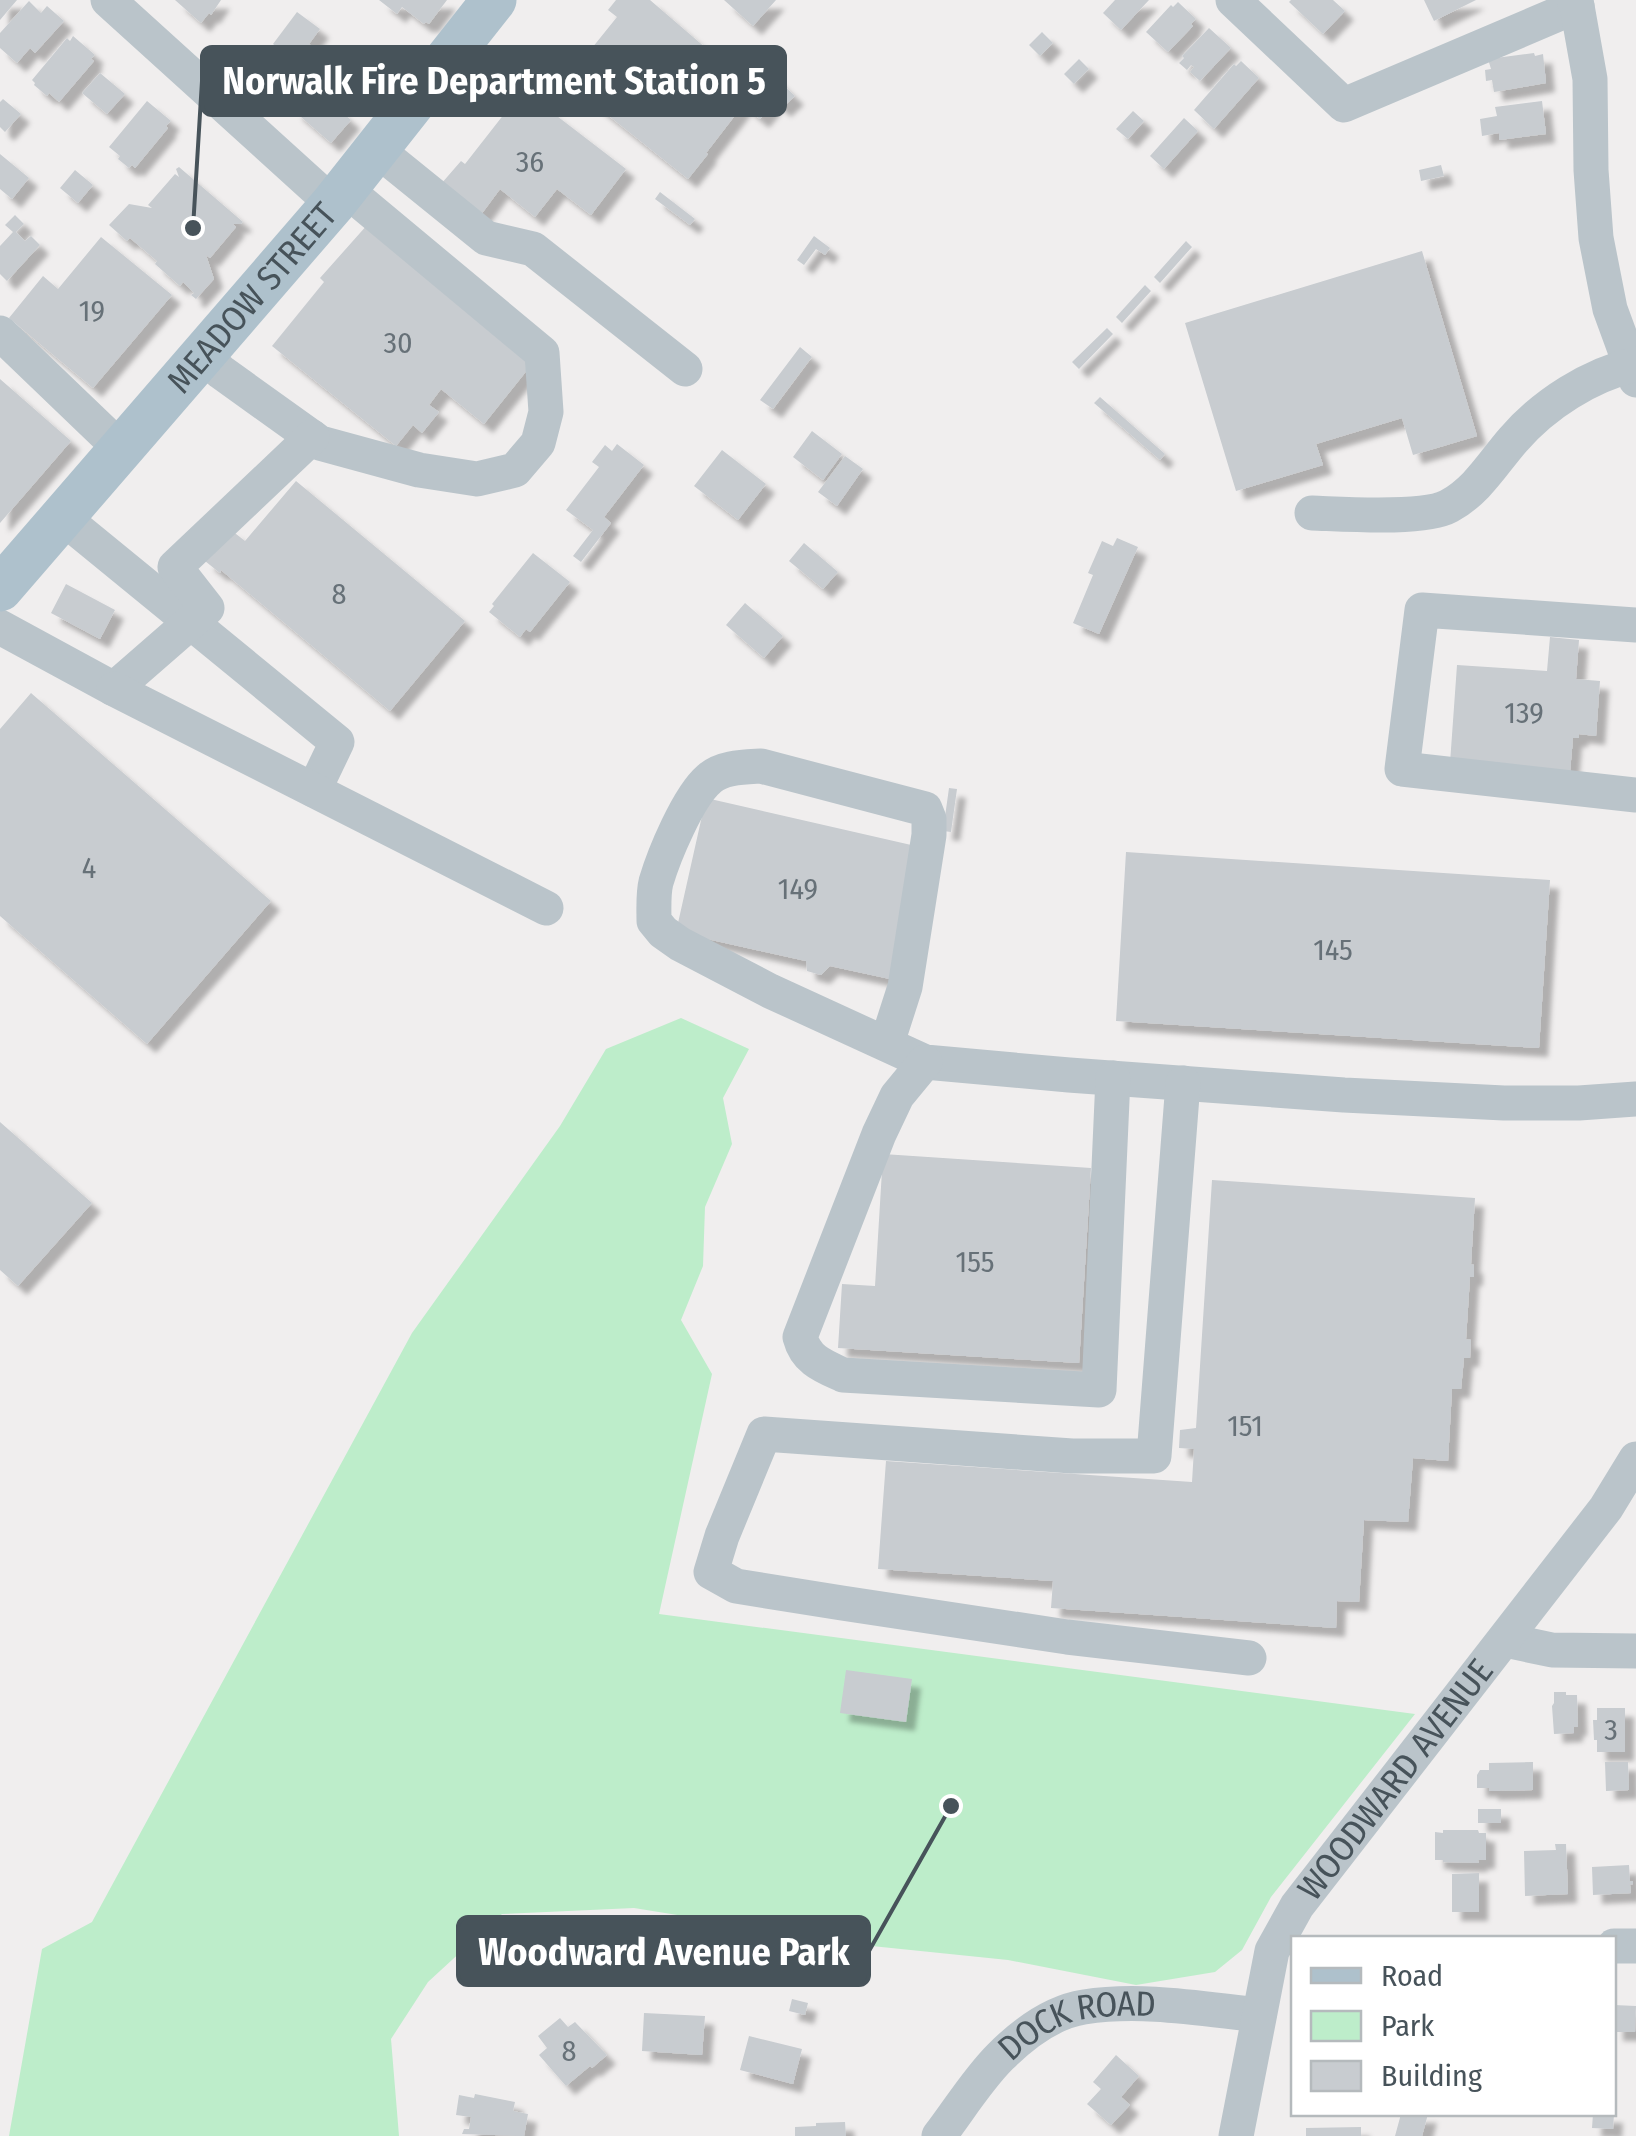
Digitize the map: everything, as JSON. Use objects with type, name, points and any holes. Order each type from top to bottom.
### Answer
[{"type":"main road","name":"MEADOW STREET","points":[[0,589],[339,197],[494,0]]},
{"type":"street","points":[[108,0],[339,197],[542,353],[546,412],[538,443],[515,470],[477,479],[419,470],[320,443],[202,356]]},
{"type":"street","points":[[1232,0],[1344,105],[1576,3],[1590,80],[1596,238],[1610,309],[1634,370],[1586,382],[1547,409],[1516,436],[1475,487],[1447,508],[1408,514],[1312,514]]},
{"type":"street","points":[[376,150],[486,238],[533,249],[686,369]]},
{"type":"street","points":[[0,334],[121,449]]},
{"type":"street","points":[[114,689],[207,608],[175,568],[312,438]]},
{"type":"street","points":[[62,518],[338,742],[314,790]]},
{"type":"street","points":[[1636,625],[1422,610],[1402,768],[1636,795]]},
{"type":"street","points":[[0,627],[546,908]]},
{"type":"street","points":[[887,1043],[905,986],[929,835],[925,809],[761,766],[720,772],[709,778],[687,805],[655,884],[654,921],[680,944],[770,991],[925,1062],[1504,1103],[1636,1099]]},
{"type":"street","points":[[925,1062],[897,1096],[879,1134],[800,1337],[804,1350],[815,1362],[843,1375],[1099,1390],[1114,1078]]},
{"type":"street","points":[[1183,1083],[1154,1456],[1072,1456],[764,1434],[711,1572],[736,1586],[1067,1637],[1249,1658]]},
{"type":"street","name":"WOODWARD AVENUE","points":[[1236,2136],[1260,2015],[1297,1906],[1606,1508],[1636,1460]]},
{"type":"street","points":[[1504,1640],[1552,1650],[1636,1651]]},
{"type":"street","name":"DOCK ROAD","points":[[940,2136],[998,2059],[1032,2029],[1067,2012],[1082,2007],[1162,2004],[1260,2015]]},
{"type":"green space","points":[[681,1018],[749,1049],[723,1098],[732,1144],[705,1207],[703,1266],[681,1320],[712,1374],[659,1614],[1415,1714],[1271,1897],[1242,1950],[1215,1972],[1136,1985],[1008,1960],[862,1945],[634,1908],[502,1914],[428,1982],[391,2039],[399,2136],[9,2136],[42,1949],[92,1922],[412,1333],[560,1126],[606,1049]]},
{"type":"building","points":[[0,0],[17,0],[0,20]]},
{"type":"building","points":[[175,0],[221,0],[201,23]]},
{"type":"building","points":[[379,0],[447,0],[429,24],[424,24],[402,7],[397,14]]},
{"type":"building","points":[[616,0],[650,0],[772,105],[760,119],[743,105],[688,179],[584,96],[592,87],[597,91],[615,67],[592,48],[617,17],[608,10]]},
{"type":"building","points":[[724,0],[776,0],[753,26]]},
{"type":"building","points":[[1115,0],[1149,0],[1121,30],[1103,13]]},
{"type":"building","points":[[1291,0],[1333,0],[1345,11],[1323,34]]},
{"type":"building","points":[[1424,0],[1476,0],[1434,21]]},
{"type":"building","points":[[29,1],[41,13],[47,6],[64,21],[35,53],[30,48],[17,63],[0,48],[0,33]]},
{"type":"building","points":[[1178,2],[1196,19],[1168,52],[1146,32]]},
{"type":"building","points":[[297,12],[320,29],[309,44],[314,48],[300,59],[273,44]]},
{"type":"building","points":[[1209,28],[1231,48],[1200,81],[1190,72],[1194,67],[1191,65],[1187,70],[1179,63]]},
{"type":"building","points":[[1042,32],[1053,43],[1040,56],[1029,45]]},
{"type":"building","points":[[73,36],[95,55],[91,59],[94,61],[59,102],[32,80],[67,38],[70,41]]},
{"type":"building","points":[[1543,54],[1546,83],[1494,92],[1492,80],[1486,81],[1485,70],[1491,69],[1488,59]]},
{"type":"building","points":[[1079,59],[1089,69],[1074,84],[1064,74]]},
{"type":"building","points":[[1241,61],[1259,78],[1214,129],[1194,110]]},
{"type":"building","points":[[766,69],[795,96],[782,108],[774,101],[772,104],[754,86]]},
{"type":"building","points":[[100,73],[125,94],[107,114],[82,93]]},
{"type":"building","points":[[312,86],[351,120],[331,143],[293,110],[298,104],[294,101]]},
{"type":"building","points":[[523,90],[626,169],[591,215],[557,189],[535,217],[500,189],[480,216],[441,184],[461,161],[465,164]]},
{"type":"building","points":[[3,99],[21,114],[5,132],[0,127]]},
{"type":"building","points":[[147,101],[171,121],[135,168],[129,168],[109,147]]},
{"type":"building","points":[[1542,101],[1546,134],[1499,140],[1499,133],[1482,136],[1480,119],[1497,116],[1495,107]]},
{"type":"building","points":[[1133,111],[1144,121],[1128,139],[1116,129]]},
{"type":"building","points":[[1184,118],[1198,131],[1164,169],[1150,156]]},
{"type":"building","points":[[0,154],[29,178],[12,199],[0,189]]},
{"type":"building","points":[[1441,165],[1444,176],[1421,181],[1419,170]]},
{"type":"building","points":[[179,167],[243,222],[233,224],[236,227],[210,258],[206,255],[214,279],[196,299],[183,282],[180,286],[155,264],[157,261],[109,225],[129,204],[152,208],[148,205],[175,174],[179,177]]},
{"type":"building","points":[[75,170],[93,185],[78,203],[60,188]]},
{"type":"building","points":[[660,192],[695,219],[690,225],[655,199]]},
{"type":"building","points":[[15,215],[24,224],[16,232],[25,241],[31,236],[40,245],[7,281],[0,274],[0,246],[13,232],[5,225]]},
{"type":"building","points":[[368,224],[536,359],[484,424],[441,389],[429,405],[439,412],[422,433],[413,425],[396,446],[272,346],[324,282],[320,278]]},
{"type":"building","points":[[814,236],[830,248],[825,255],[816,249],[804,265],[797,260]]},
{"type":"building","points":[[101,237],[172,295],[93,388],[9,318],[43,276],[58,289]]},
{"type":"building","points":[[1186,241],[1192,247],[1160,283],[1154,277]]},
{"type":"building","points":[[1422,251],[1477,436],[1413,455],[1402,418],[1316,444],[1323,465],[1236,491],[1185,323]]},
{"type":"building","points":[[1145,285],[1151,291],[1122,323],[1116,317]]},
{"type":"building","points":[[1107,328],[1113,334],[1079,369],[1072,362]]},
{"type":"building","points":[[800,347],[812,357],[773,409],[760,400]]},
{"type":"building","points":[[0,379],[71,441],[0,523]]},
{"type":"building","points":[[1100,397],[1165,454],[1160,460],[1094,403]]},
{"type":"building","points":[[812,431],[842,454],[823,480],[793,457]]},
{"type":"building","points":[[617,444],[644,465],[604,517],[611,523],[581,562],[573,556],[593,530],[566,510],[599,467],[592,462],[605,445],[612,451]]},
{"type":"building","points":[[722,450],[766,484],[738,520],[694,486]]},
{"type":"building","points":[[845,456],[863,469],[837,506],[818,492]]},
{"type":"building","points":[[296,481],[465,621],[390,711],[221,570],[220,573],[205,561],[231,530],[245,541]]},
{"type":"building","points":[[1117,538],[1138,547],[1099,634],[1073,623],[1102,541],[1113,546]]},
{"type":"building","points":[[804,543],[838,572],[823,589],[789,561]]},
{"type":"building","points":[[533,553],[570,582],[530,632],[526,629],[520,637],[489,612]]},
{"type":"building","points":[[66,584],[115,610],[100,639],[51,613]]},
{"type":"building","points":[[745,603],[783,636],[764,658],[726,625]]},
{"type":"building","points":[[1550,637],[1579,640],[1576,679],[1600,681],[1596,736],[1579,734],[1579,738],[1573,738],[1570,772],[1450,763],[1457,665],[1547,671]]},
{"type":"building","points":[[31,693],[271,901],[147,1044],[0,916],[0,729]]},
{"type":"building","points":[[949,788],[957,789],[951,832],[943,831]]},
{"type":"building","points":[[706,798],[920,847],[890,979],[830,966],[821,975],[807,971],[806,961],[676,932]]},
{"type":"building","points":[[1126,852],[1550,880],[1539,1048],[1116,1021]]},
{"type":"building","points":[[0,1122],[92,1203],[18,1286],[0,1270]]},
{"type":"building","points":[[883,1154],[1091,1168],[1079,1363],[838,1348],[842,1284],[875,1286]]},
{"type":"building","points":[[1212,1180],[1475,1198],[1471,1264],[1474,1277],[1470,1277],[1466,1339],[1471,1340],[1470,1358],[1464,1358],[1461,1389],[1452,1389],[1448,1461],[1413,1458],[1408,1522],[1364,1520],[1359,1602],[1337,1601],[1336,1628],[1051,1608],[1053,1581],[878,1569],[886,1461],[1192,1482],[1194,1449],[1179,1448],[1180,1430],[1196,1428]]},
{"type":"building","points":[[846,1670],[912,1679],[906,1722],[840,1713]]},
{"type":"building","points":[[1554,1692],[1577,1695],[1578,1727],[1574,1727],[1574,1733],[1554,1734]]},
{"type":"building","points":[[1597,1708],[1625,1708],[1625,1752],[1597,1752],[1593,1720],[1597,1720]]},
{"type":"building","points":[[1533,1762],[1533,1790],[1477,1788],[1477,1775],[1480,1770],[1489,1770],[1489,1763]]},
{"type":"building","points":[[1605,1762],[1628,1762],[1629,1790],[1606,1791]]},
{"type":"building","points":[[1478,1809],[1501,1809],[1501,1823],[1478,1823]]},
{"type":"building","points":[[1435,1832],[1486,1833],[1486,1860],[1435,1860]]},
{"type":"building","points":[[1555,1844],[1566,1844],[1568,1894],[1525,1896],[1524,1851],[1556,1850]]},
{"type":"building","points":[[1629,1865],[1631,1893],[1593,1895],[1592,1867]]},
{"type":"building","points":[[1479,1873],[1479,1912],[1452,1912],[1452,1874]]},
{"type":"building","points":[[792,1999],[808,2003],[805,2015],[789,2011]]},
{"type":"building","points":[[1616,2005],[1636,2006],[1635,2032],[1616,2032]]},
{"type":"building","points":[[644,2013],[705,2016],[702,2055],[642,2051]]},
{"type":"building","points":[[560,2018],[568,2027],[575,2022],[607,2055],[566,2086],[539,2055],[547,2048],[538,2036]]},
{"type":"building","points":[[749,2036],[802,2049],[793,2084],[740,2070]]},
{"type":"building","points":[[1116,2055],[1139,2076],[1121,2097],[1130,2105],[1111,2125],[1087,2104],[1101,2089],[1093,2082]]},
{"type":"building","points":[[475,2094],[515,2102],[513,2111],[528,2114],[524,2136],[462,2134],[469,2129],[471,2117],[456,2115],[459,2095],[474,2098]]},
{"type":"building","points":[[1400,2116],[1427,2116],[1422,2136],[1395,2136]]},
{"type":"building","points":[[1593,2116],[1614,2116],[1613,2129],[1592,2128]]},
{"type":"building","points":[[845,2122],[846,2136],[795,2136],[795,2127]]},
{"type":"building","points":[[1361,2127],[1361,2136],[1306,2136],[1306,2128]]},
{"type":"place","name":"Norwalk Fire Department Station 5","points":[[193,228]]},
{"type":"place","name":"Woodward Avenue Park","points":[[951,1806]]}]
